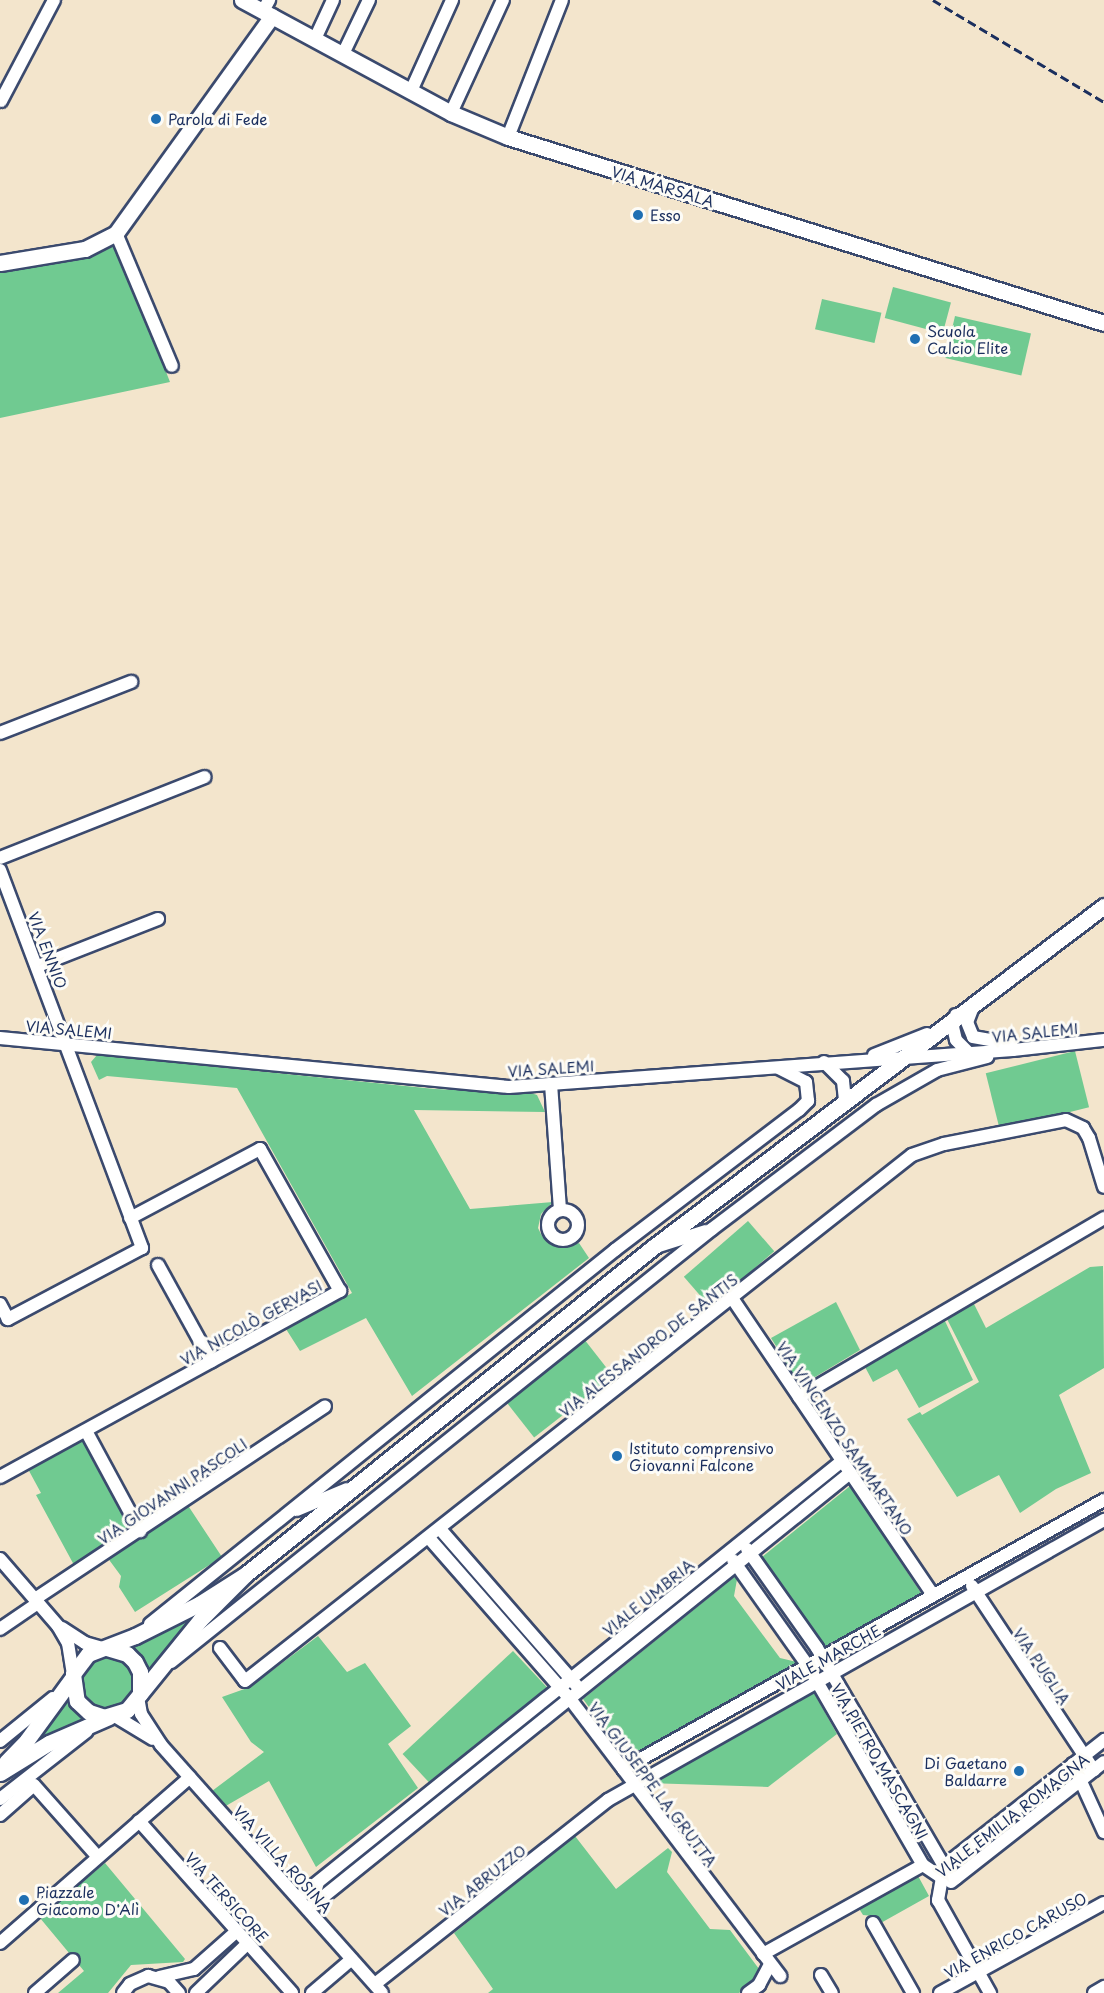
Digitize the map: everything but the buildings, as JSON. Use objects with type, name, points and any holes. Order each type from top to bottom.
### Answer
[{"type":"main road","name":"VIA MARSALA","points":[[242,0],[268,9],[315,39],[452,113],[508,136],[1104,323]]},
{"type":"main road","points":[[0,263],[86,249],[116,232],[268,9]]},
{"type":"main road","points":[[0,1773],[49,1743],[127,1710],[200,1620],[246,1574],[652,1248],[976,1000],[1104,906]]},
{"type":"main road","points":[[0,1767],[27,1740],[70,1680],[81,1659],[135,1636],[246,1574]]},
{"type":"main road","points":[[105,1648],[127,1654],[135,1662],[141,1683],[139,1695]]},
{"type":"main road","points":[[70,1680],[82,1707],[96,1715],[110,1717]]},
{"type":"street","points":[[1,101],[54,0]]},
{"type":"street","points":[[315,39],[333,0]]},
{"type":"street","points":[[343,54],[369,0]]},
{"type":"street","points":[[411,91],[452,0]]},
{"type":"street","points":[[452,113],[503,0]]},
{"type":"street","points":[[508,136],[562,0]]},
{"type":"street","points":[[116,232],[172,366]]},
{"type":"street","points":[[0,733],[131,682]]},
{"type":"street","points":[[0,858],[205,777]]},
{"type":"street","name":"VIA ENNIO","points":[[0,870],[60,1022],[63,1043],[142,1248],[8,1319],[0,1304]]},
{"type":"street","points":[[38,966],[158,919]]},
{"type":"street","points":[[976,1000],[967,1022],[973,1037],[988,1042],[1039,1046]]},
{"type":"street","points":[[851,1061],[904,1045],[950,1020],[956,1040],[969,1053]]},
{"type":"street","name":"VIA SALEMI","points":[[0,1038],[473,1086],[551,1084],[824,1062],[901,1059],[1104,1040]]},
{"type":"street","points":[[152,1678],[712,1229],[907,1084],[937,1070],[1013,1050]]},
{"type":"street","points":[[824,1062],[843,1081],[845,1100]]},
{"type":"street","points":[[135,1636],[281,1516],[615,1250],[799,1110],[808,1101],[806,1082],[799,1075],[775,1066]]},
{"type":"street","points":[[551,1084],[560,1210]]},
{"type":"street","name":"VIA ALESSANDRO DE SANTIS","points":[[220,1648],[245,1681],[912,1155],[944,1144],[1066,1120],[1083,1128],[1089,1138],[1104,1187]]},
{"type":"street","name":"VIA NICOLÒ GERVASI","points":[[0,1477],[340,1290],[260,1149],[130,1218]]},
{"type":"street","points":[[799,1397],[1104,1218]]},
{"type":"street","points":[[652,1248],[712,1229]]},
{"type":"street","points":[[158,1265],[211,1361]]},
{"type":"street","name":"VIA VINCENZO SAMMARTANO","points":[[732,1298],[933,1596]]},
{"type":"street","name":"VIA GIOVANNI PASCOLI","points":[[0,1629],[36,1601],[325,1406]]},
{"type":"street","points":[[86,1431],[140,1531]]},
{"type":"street","name":"VIALE UMBRIA","points":[[298,1898],[842,1461]]},
{"type":"street","name":"VIALE UMBRIA","points":[[308,1909],[850,1473]]},
{"type":"street","points":[[281,1516],[359,1483]]},
{"type":"street","name":"VIALE MARCHE","points":[[629,1776],[646,1756],[1104,1500]]},
{"type":"street","name":"VIALE MARCHE","points":[[629,1776],[817,1681],[1104,1520]]},
{"type":"street","name":"VIA GIUSEPPE LA GRUTTA","points":[[440,1529],[581,1690]]},
{"type":"street","points":[[1042,1535],[1050,1550]]},
{"type":"street","name":"VIA GIUSEPPE LA GRUTTA","points":[[429,1538],[570,1699],[780,1977]]},
{"type":"street","name":"VIA PIETRO MASCAGNI","points":[[742,1541],[822,1658],[942,1871]]},
{"type":"street","points":[[1029,1542],[1037,1558]]},
{"type":"street","name":"VIA PIETRO MASCAGNI","points":[[728,1552],[808,1666],[922,1865],[942,1871]]},
{"type":"street","points":[[0,1559],[58,1626],[68,1643],[70,1680],[0,1741]]},
{"type":"street","name":"VIA PUGLIA","points":[[967,1577],[1094,1770]]},
{"type":"street","points":[[496,1615],[507,1605]]},
{"type":"street","points":[[58,1626],[85,1643],[105,1648]]},
{"type":"street","name":"VIA VILLA ROSINA","points":[[139,1695],[141,1714],[161,1745],[378,1989]]},
{"type":"street","points":[[0,1799],[110,1717]]},
{"type":"street","name":"VIA VILLA ROSINA","points":[[110,1717],[161,1745]]},
{"type":"street","name":"VIALE EMILIA ROMAGNA","points":[[942,1871],[1104,1740]]},
{"type":"street","points":[[473,1757],[483,1769]]},
{"type":"street","name":"VIALE EMILIA ROMAGNA","points":[[938,1892],[1104,1762]]},
{"type":"street","points":[[1073,1764],[1103,1829]]},
{"type":"street","name":"VIA ABRUZZO","points":[[378,1989],[608,1800],[629,1776]]},
{"type":"street","points":[[0,1943],[190,1777]]},
{"type":"street","points":[[0,1815],[34,1785],[98,1857]]},
{"type":"street","points":[[395,1820],[404,1832]]},
{"type":"street","name":"VIA TERSICORE","points":[[140,1821],[292,1993]]},
{"type":"street","points":[[748,1993],[759,1985],[767,1959],[922,1865]]},
{"type":"street","points":[[956,1878],[942,1871],[938,1900],[990,1993]]},
{"type":"street","points":[[325,1876],[335,1888]]},
{"type":"street","name":"VIA ENRICO CARUSO","points":[[940,1993],[1104,1903]]},
{"type":"street","points":[[873,1923],[913,1993]]},
{"type":"street","points":[[123,1993],[138,1979],[194,1969],[237,1931]]},
{"type":"street","points":[[195,1993],[248,1943]]},
{"type":"street","points":[[312,1993],[352,1959]]},
{"type":"street","points":[[35,1993],[74,1960]]},
{"type":"street","points":[[821,1975],[832,1993]]},
{"type":"street","points":[[159,1977],[179,1993]]},
{"type":"street","points":[[1094,1993],[1104,1987]]},
{"type":"green space","points":[[115,242],[170,382],[0,418],[0,268],[85,256]]},
{"type":"green space","points":[[893,287],[951,303],[943,333],[885,318]]},
{"type":"green space","points":[[822,299],[881,313],[874,343],[815,329]]},
{"type":"green space","points":[[955,316],[1031,334],[1021,375],[945,358]]},
{"type":"green space","points":[[1075,1051],[1089,1107],[1000,1130],[986,1073]]},
{"type":"green space","points":[[97,1055],[435,1089],[537,1095],[545,1112],[414,1110],[470,1209],[553,1202],[541,1214],[538,1228],[542,1236],[560,1248],[579,1243],[589,1258],[412,1396],[366,1318],[300,1351],[286,1329],[352,1293],[237,1088],[107,1076],[99,1080],[91,1062]]},
{"type":"green space","points":[[748,1221],[774,1251],[710,1307],[684,1277]]},
{"type":"green space","points":[[1103,1266],[1104,1368],[1059,1395],[1091,1473],[1056,1489],[1020,1513],[999,1475],[957,1497],[907,1419],[920,1412],[922,1415],[979,1382],[947,1319],[973,1302],[986,1328],[1090,1267]]},
{"type":"green space","points":[[836,1302],[860,1350],[805,1383],[796,1378],[771,1338]]},
{"type":"green space","points":[[944,1319],[973,1380],[919,1408],[897,1369],[873,1382],[864,1365]]},
{"type":"green space","points":[[584,1339],[613,1376],[534,1438],[505,1401]]},
{"type":"green space","points":[[85,1438],[134,1527],[74,1565],[36,1495],[41,1493],[28,1469]]},
{"type":"green space","points":[[850,1486],[921,1593],[825,1647],[762,1557]]},
{"type":"green space","points":[[187,1504],[222,1557],[135,1612],[119,1587],[121,1576],[107,1557]]},
{"type":"green space","points":[[738,1574],[734,1596],[780,1658],[801,1663],[628,1760],[583,1699]]},
{"type":"green space","points":[[205,1606],[148,1670],[132,1646]]},
{"type":"green space","points":[[318,1636],[347,1672],[365,1663],[411,1726],[388,1744],[418,1788],[316,1867],[269,1781],[224,1807],[212,1791],[264,1752],[251,1742],[222,1697],[250,1687]]},
{"type":"green space","points":[[513,1651],[547,1688],[437,1791],[403,1754]]},
{"type":"green space","points":[[100,1655],[112,1655],[122,1659],[130,1667],[134,1683],[130,1699],[122,1707],[112,1711],[100,1711],[90,1707],[82,1699],[78,1689],[78,1677],[82,1667],[90,1659]]},
{"type":"green space","points":[[813,1691],[837,1734],[768,1787],[647,1783]]},
{"type":"green space","points":[[67,1700],[87,1720],[30,1748],[60,1705]]},
{"type":"green space","points":[[575,1836],[616,1889],[668,1848],[672,1852],[667,1872],[710,1929],[730,1930],[762,1973],[739,1993],[488,1993],[493,1989],[454,1933]]},
{"type":"green space","points":[[105,1863],[185,1959],[183,1962],[131,1965],[108,1993],[58,1993],[84,1971],[40,1918]]},
{"type":"green space","points":[[917,1874],[929,1896],[879,1924],[873,1916],[863,1915],[858,1907]]},
{"type":"railway","points":[[933,0],[1104,102]]},
{"type":"place","name":"Parola di Fede","points":[[156,119]]},
{"type":"place","name":"Esso","points":[[638,215]]},
{"type":"place","name":"Scuola Calcio Elite","points":[[915,339]]},
{"type":"place","name":"Istituto comprensivo Giovanni Falcone","points":[[617,1456]]},
{"type":"place","name":"Di Gaetano Baldarre","points":[[1019,1771]]},
{"type":"place","name":"Piazzale Giacomo D'Alì","points":[[24,1900]]}]
